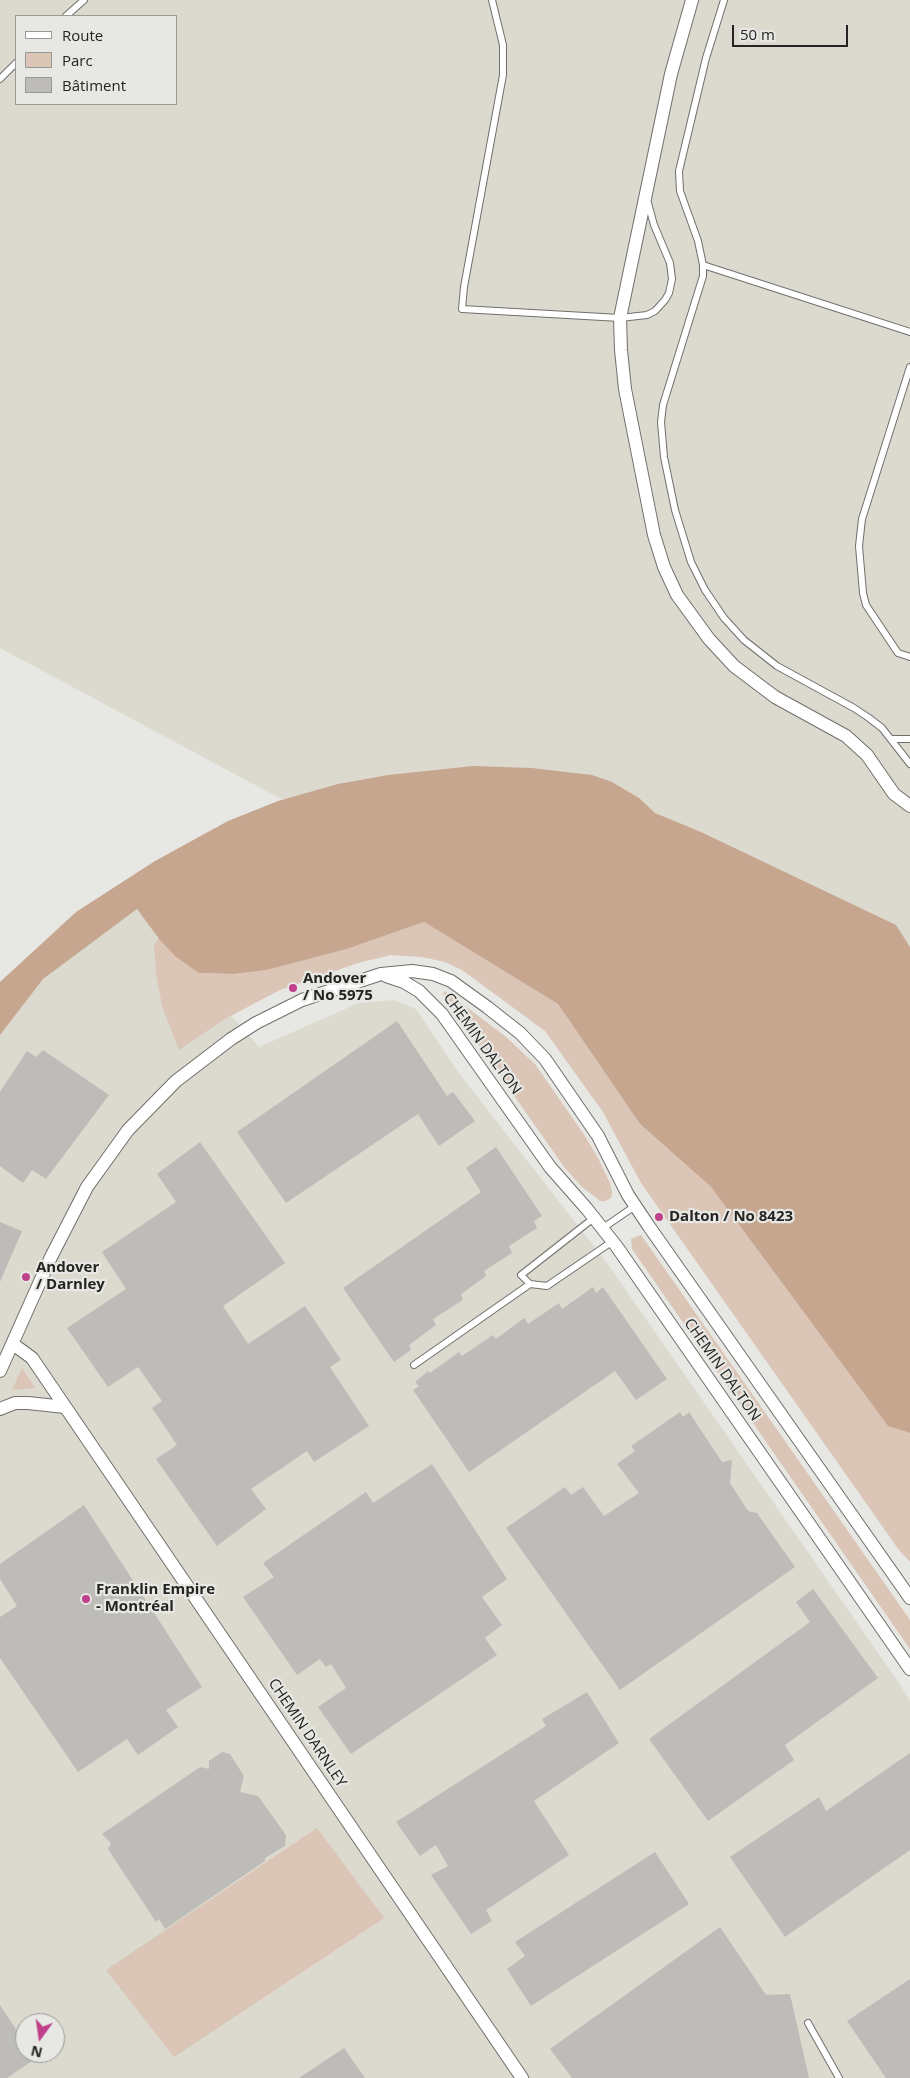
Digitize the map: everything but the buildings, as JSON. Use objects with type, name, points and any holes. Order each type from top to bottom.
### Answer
[{"type":"street","points":[[692,0],[671,74],[620,318],[625,389],[654,535],[664,567],[677,595],[709,639],[734,666],[775,697],[846,736],[867,756],[894,794],[910,806]]},
{"type":"street","name":"CHEMIN DALTON","points":[[381,974],[423,972],[451,981],[520,1034],[545,1059],[598,1136],[635,1206],[910,1598]]},
{"type":"street","points":[[0,1371],[51,1257],[87,1186],[124,1136],[154,1102],[196,1064],[256,1024],[302,1000],[381,974]]},
{"type":"street","name":"CHEMIN DALTON","points":[[381,974],[413,987],[432,1002],[550,1167],[613,1241],[910,1668]]},
{"type":"street","name":"CHEMIN DARNLEY","points":[[13,1344],[32,1358],[522,2078]]},
{"type":"street","points":[[0,1409],[14,1403],[65,1407]]},
{"type":"lane","points":[[67,15],[84,0]]},
{"type":"lane","points":[[492,0],[503,45],[503,75],[464,287],[462,309],[620,318],[638,317],[655,311],[665,300],[672,286],[672,271],[648,207],[650,176]]},
{"type":"lane","points":[[724,0],[706,58],[678,171],[680,191],[698,240],[703,265],[703,276],[663,405],[661,422],[664,457],[675,510],[690,562],[705,590],[724,618],[744,640],[777,666],[854,708],[882,728],[910,764]]},
{"type":"lane","points":[[0,79],[15,64]]},
{"type":"lane","points":[[703,265],[910,332]]},
{"type":"lane","points":[[910,367],[862,519],[859,546],[863,593],[866,605],[898,653],[910,657]]},
{"type":"lane","points":[[891,739],[910,739]]},
{"type":"lane","points":[[603,1228],[635,1206]]},
{"type":"lane","points":[[595,1218],[521,1275],[530,1284],[547,1286],[613,1241]]},
{"type":"lane","points":[[414,1365],[530,1284]]},
{"type":"lane","points":[[808,2023],[839,2078]]},
{"type":"shaded area","points":[[0,0],[910,0],[910,973],[311,815],[0,648]]},
{"type":"shaded area","points":[[473,766],[532,768],[592,775],[612,782],[639,798],[655,813],[701,832],[896,925],[910,947],[910,1433],[888,1426],[711,1187],[640,1124],[558,1004],[424,922],[347,949],[267,970],[234,974],[199,973],[176,957],[160,940],[137,909],[43,979],[0,1035],[0,982],[76,912],[155,861],[228,821],[278,801],[338,784],[388,775]]},
{"type":"shaded area","points":[[122,893],[259,1047],[359,1003],[394,1000],[416,1009],[458,1072],[607,1263],[901,1686],[910,1701],[910,2078],[0,2078],[0,999]]},
{"type":"green space","points":[[424,922],[558,1004],[640,1124],[711,1187],[888,1426],[910,1433],[910,1562],[899,1550],[641,1183],[603,1112],[545,1031],[462,970],[445,962],[422,957],[391,955],[358,963],[280,990],[225,1019],[179,1050],[162,1006],[156,973],[154,945],[159,938],[199,973],[234,974],[267,970],[347,949]]},
{"type":"green space","points":[[445,991],[505,1036],[535,1064],[585,1136],[599,1160],[610,1183],[611,1198],[600,1201],[581,1186],[564,1167],[443,994]]},
{"type":"green space","points":[[641,1235],[910,1620],[910,1649],[632,1249],[631,1239]]},
{"type":"green space","points":[[22,1368],[35,1388],[12,1390]]},
{"type":"green space","points":[[317,1828],[384,1918],[174,2057],[106,1970]]},
{"type":"place","name":"Andover / No 5975","points":[[293,988]]},
{"type":"place","name":"Dalton / No 8423","points":[[659,1217]]},
{"type":"place","name":"Andover / Darnley","points":[[26,1277]]},
{"type":"place","name":"Franklin Empire - Montréal","points":[[86,1599]]}]
